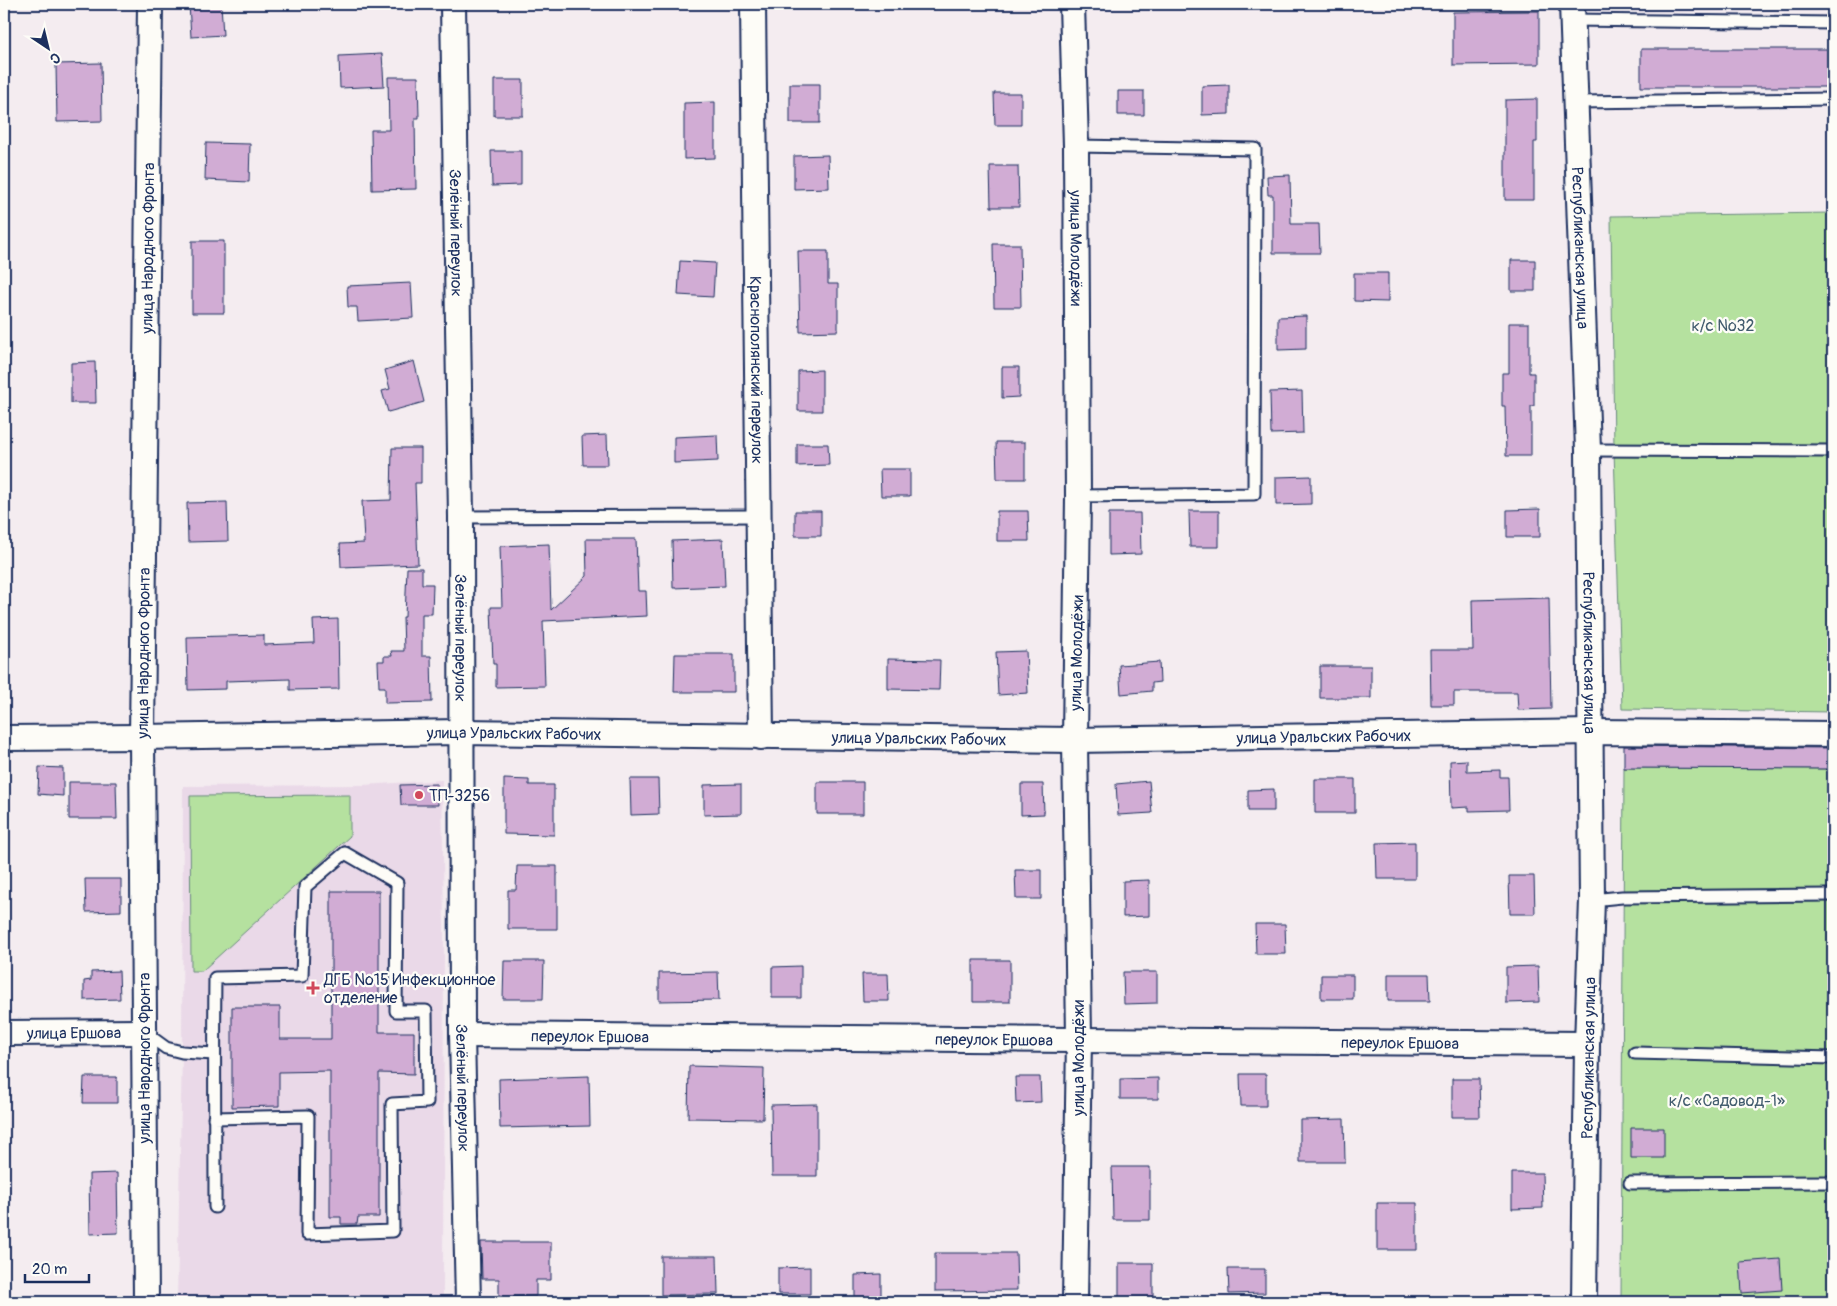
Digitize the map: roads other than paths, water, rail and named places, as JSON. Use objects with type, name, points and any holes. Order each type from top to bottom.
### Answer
[{"type":"street","name":"улица Народного Фронта","points":[[146,1302],[142,737],[150,4]]},
{"type":"street","name":"Зелёный переулок","points":[[453,4],[461,517],[462,1035],[468,1302]]},
{"type":"street","name":"Краснополянский переулок","points":[[753,4],[761,737]]},
{"type":"street","name":"улица Молодёжи","points":[[1072,4],[1076,146],[1078,496],[1075,740],[1079,1039],[1075,1302]]},
{"type":"street","name":"Республиканская улица","points":[[1572,12],[1588,450],[1591,732],[1592,900],[1587,1044],[1584,1302]]},
{"type":"street","name":"улица Уральских Рабочих","points":[[4,738],[461,732],[1075,740],[1591,732],[1833,734]]},
{"type":"street","name":"улица Ершова","points":[[4,1032],[144,1032]]},
{"type":"street","name":"переулок Ершова","points":[[462,1035],[1587,1044]]},
{"type":"lane","points":[[1572,12],[1833,23]]},
{"type":"lane","points":[[1576,102],[1833,98]]},
{"type":"lane","points":[[1076,146],[1255,149],[1254,494],[1078,496]]},
{"type":"lane","points":[[1588,450],[1833,451]]},
{"type":"lane","points":[[461,517],[758,516]]},
{"type":"lane","points":[[214,1118],[308,1116],[307,1234],[393,1231],[392,1104],[428,1102],[426,1011],[396,1011],[397,883],[346,853],[305,887],[302,976],[215,978],[214,1054],[214,1118],[215,1207]]},
{"type":"lane","points":[[1592,900],[1622,897],[1833,895]]},
{"type":"lane","points":[[144,1032],[166,1048],[182,1052],[214,1054]]},
{"type":"lane","points":[[1636,1053],[1833,1058]]},
{"type":"lane","points":[[1630,1183],[1833,1182]]},
{"type":"place","name":"ТП-3256","points":[[419,795]]},
{"type":"place","name":"ДГБ №15 Инфекционное отделение","points":[[313,988]]},
{"type":"park label","name":"к/с №32","points":[[1723,325]]},
{"type":"park label","name":"к/с «Садовод-1»","points":[[1727,1100]]}]
